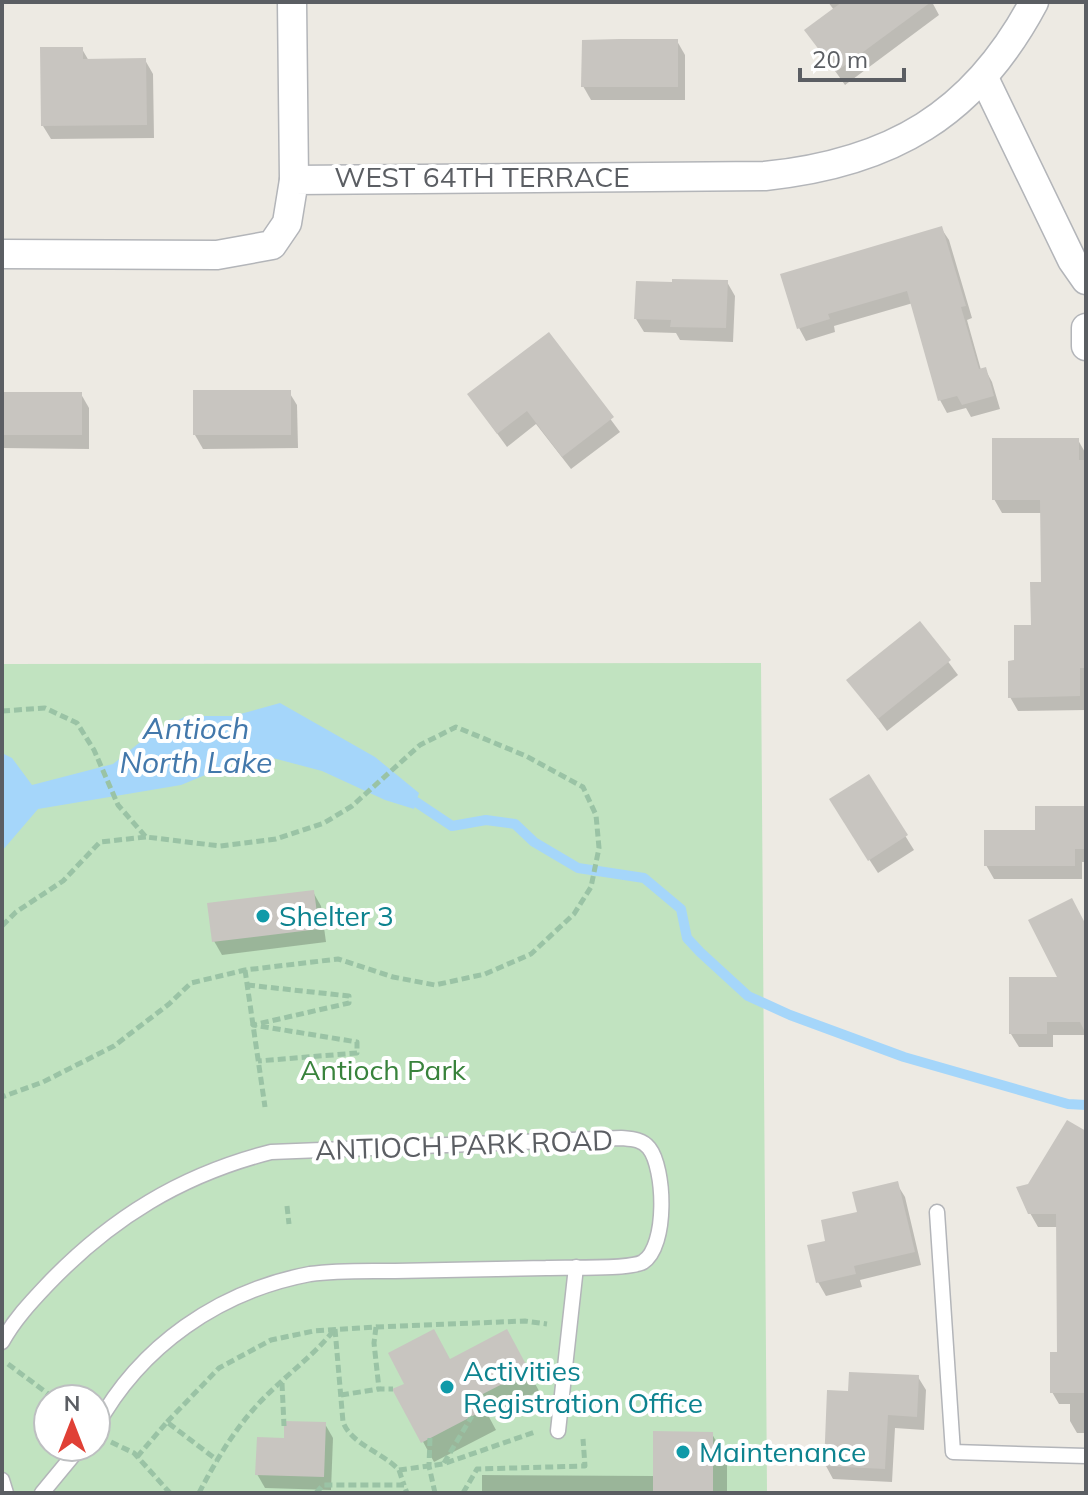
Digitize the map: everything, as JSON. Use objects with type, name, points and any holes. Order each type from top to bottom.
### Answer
[{"type":"street","points":[[292,2],[294,180]]},
{"type":"street","name":"WEST 64TH TERRACE","points":[[2,254],[217,255],[272,245],[287,223],[294,180],[765,176],[810,171],[852,161],[890,146],[946,112],[984,78],[1014,39],[1034,2]]},
{"type":"street","points":[[984,78],[1065,247],[1086,280]]},
{"type":"street","points":[[1086,328],[1086,346]]},
{"type":"lane","name":"ANTIOCH PARK ROAD","points":[[2,1342],[9,1329],[63,1268],[111,1227],[149,1200],[233,1162],[271,1152],[621,1138],[642,1141],[651,1149],[660,1190],[661,1216],[658,1237],[643,1261],[576,1267],[311,1274],[243,1294],[204,1313],[170,1336],[112,1399]]},
{"type":"lane","points":[[937,1212],[953,1452],[1086,1456]]},
{"type":"lane","points":[[558,1431],[576,1267]]},
{"type":"lane","points":[[42,1493],[67,1463]]},
{"type":"lane","points":[[2,1480],[6,1493]]},
{"type":"path","points":[[2,711],[45,708],[77,723],[94,750],[118,805],[146,837]]},
{"type":"path","points":[[2,926],[16,912],[63,881],[100,842],[146,837],[220,846],[276,839],[324,823],[352,806],[420,745],[456,727],[526,756],[583,787],[596,815],[599,848],[591,887],[574,914],[531,954],[485,974],[435,985],[393,977],[338,959],[245,970],[191,983],[114,1046],[43,1082],[2,1097]]},
{"type":"path","points":[[245,970],[265,1107]]},
{"type":"path","points":[[247,985],[349,996],[349,1003],[253,1025]]},
{"type":"path","points":[[253,1025],[357,1042],[357,1053],[258,1061]]},
{"type":"path","points":[[287,1206],[289,1224]]},
{"type":"path","points":[[137,1457],[219,1368],[271,1340],[335,1329],[525,1321],[570,1328]]},
{"type":"path","points":[[376,1327],[374,1343],[379,1389]]},
{"type":"path","points":[[199,1493],[217,1460],[266,1396],[313,1355],[335,1329]]},
{"type":"path","points":[[335,1329],[347,1432],[387,1457],[399,1470],[407,1493]]},
{"type":"path","points":[[2,1360],[33,1383]]},
{"type":"path","points":[[282,1382],[284,1426]]},
{"type":"path","points":[[341,1395],[393,1389]]},
{"type":"path","points":[[443,1464],[472,1416]]},
{"type":"path","points":[[167,1422],[217,1460]]},
{"type":"path","points":[[463,1493],[477,1469],[585,1466],[582,1427]]},
{"type":"path","points":[[399,1470],[443,1464],[529,1432]]},
{"type":"path","points":[[430,1438],[429,1466],[435,1493]]},
{"type":"path","points":[[112,1439],[137,1457],[170,1493]]},
{"type":"path","points":[[316,1493],[323,1485],[404,1485]]},
{"type":"green space","name":"Antioch Park","points":[[761,663],[767,1493],[2,1493],[2,664]]},
{"type":"water","name":"Antioch North Lake","points":[[280,703],[375,757],[419,793],[414,809],[385,800],[322,771],[269,757],[237,762],[181,785],[38,809],[2,851],[2,753],[12,758],[32,785],[113,764],[144,739],[186,716],[233,716]]},
{"type":"building","points":[[842,2],[931,2],[836,72],[804,30]]},
{"type":"building","points":[[678,39],[678,87],[581,87],[582,40]]},
{"type":"building","points":[[40,47],[83,47],[83,59],[146,58],[147,125],[41,126]]},
{"type":"building","points":[[942,226],[966,306],[961,307],[979,369],[986,367],[994,396],[962,405],[957,396],[938,401],[907,291],[828,314],[830,319],[797,329],[780,274]]},
{"type":"building","points":[[672,279],[728,280],[726,328],[670,327],[671,320],[634,319],[636,281],[672,282]]},
{"type":"building","points":[[549,332],[614,417],[562,457],[527,411],[497,434],[467,394]]},
{"type":"building","points":[[193,390],[291,390],[291,435],[193,435]]},
{"type":"building","points":[[2,392],[82,392],[82,435],[2,435]]},
{"type":"building","points":[[992,438],[1079,438],[1079,460],[1085,460],[1086,494],[1086,668],[1080,668],[1080,696],[1008,698],[1008,661],[1014,660],[1014,625],[1031,625],[1030,582],[1041,582],[1040,500],[992,500]]},
{"type":"building","points":[[920,621],[951,660],[878,719],[846,680]]},
{"type":"building","points":[[869,774],[908,835],[868,861],[829,799]]},
{"type":"building","points":[[1035,806],[1086,806],[1086,849],[1075,849],[1075,866],[984,866],[984,830],[1035,830]]},
{"type":"building","name":"Shelter 3","points":[[314,890],[319,929],[212,942],[207,903]]},
{"type":"building","points":[[1072,898],[1086,925],[1086,1034],[1080,1022],[1047,1022],[1047,1034],[1009,1034],[1009,977],[1057,977],[1028,920]]},
{"type":"building","points":[[1067,1120],[1086,1131],[1086,1393],[1050,1393],[1050,1352],[1057,1352],[1056,1214],[1028,1214],[1016,1187],[1028,1184]]},
{"type":"building","points":[[898,1181],[915,1252],[854,1266],[856,1274],[816,1283],[807,1245],[825,1241],[821,1220],[857,1212],[852,1192]]},
{"type":"building","name":"Activities Registration Office","points":[[434,1329],[450,1359],[507,1329],[529,1370],[479,1396],[486,1409],[421,1443],[392,1389],[404,1384],[388,1353]]},
{"type":"building","points":[[849,1372],[919,1375],[917,1417],[888,1415],[885,1469],[824,1466],[827,1390],[848,1391]]},
{"type":"building","points":[[284,1421],[326,1422],[324,1477],[255,1475],[257,1437],[284,1438]]},
{"type":"building","points":[[653,1431],[713,1432],[713,1493],[653,1493]]},
{"type":"waterway","points":[[416,802],[452,826],[486,820],[515,824],[534,842],[578,868],[644,878],[681,909],[687,938],[700,952],[748,996],[790,1015],[904,1057],[1068,1104],[1086,1105]]},
{"type":"place","name":"Shelter 3","points":[[263,916]]},
{"type":"place","name":"Activities Registration Office","points":[[447,1387]]},
{"type":"place","name":"Maintenance","points":[[683,1452]]}]
